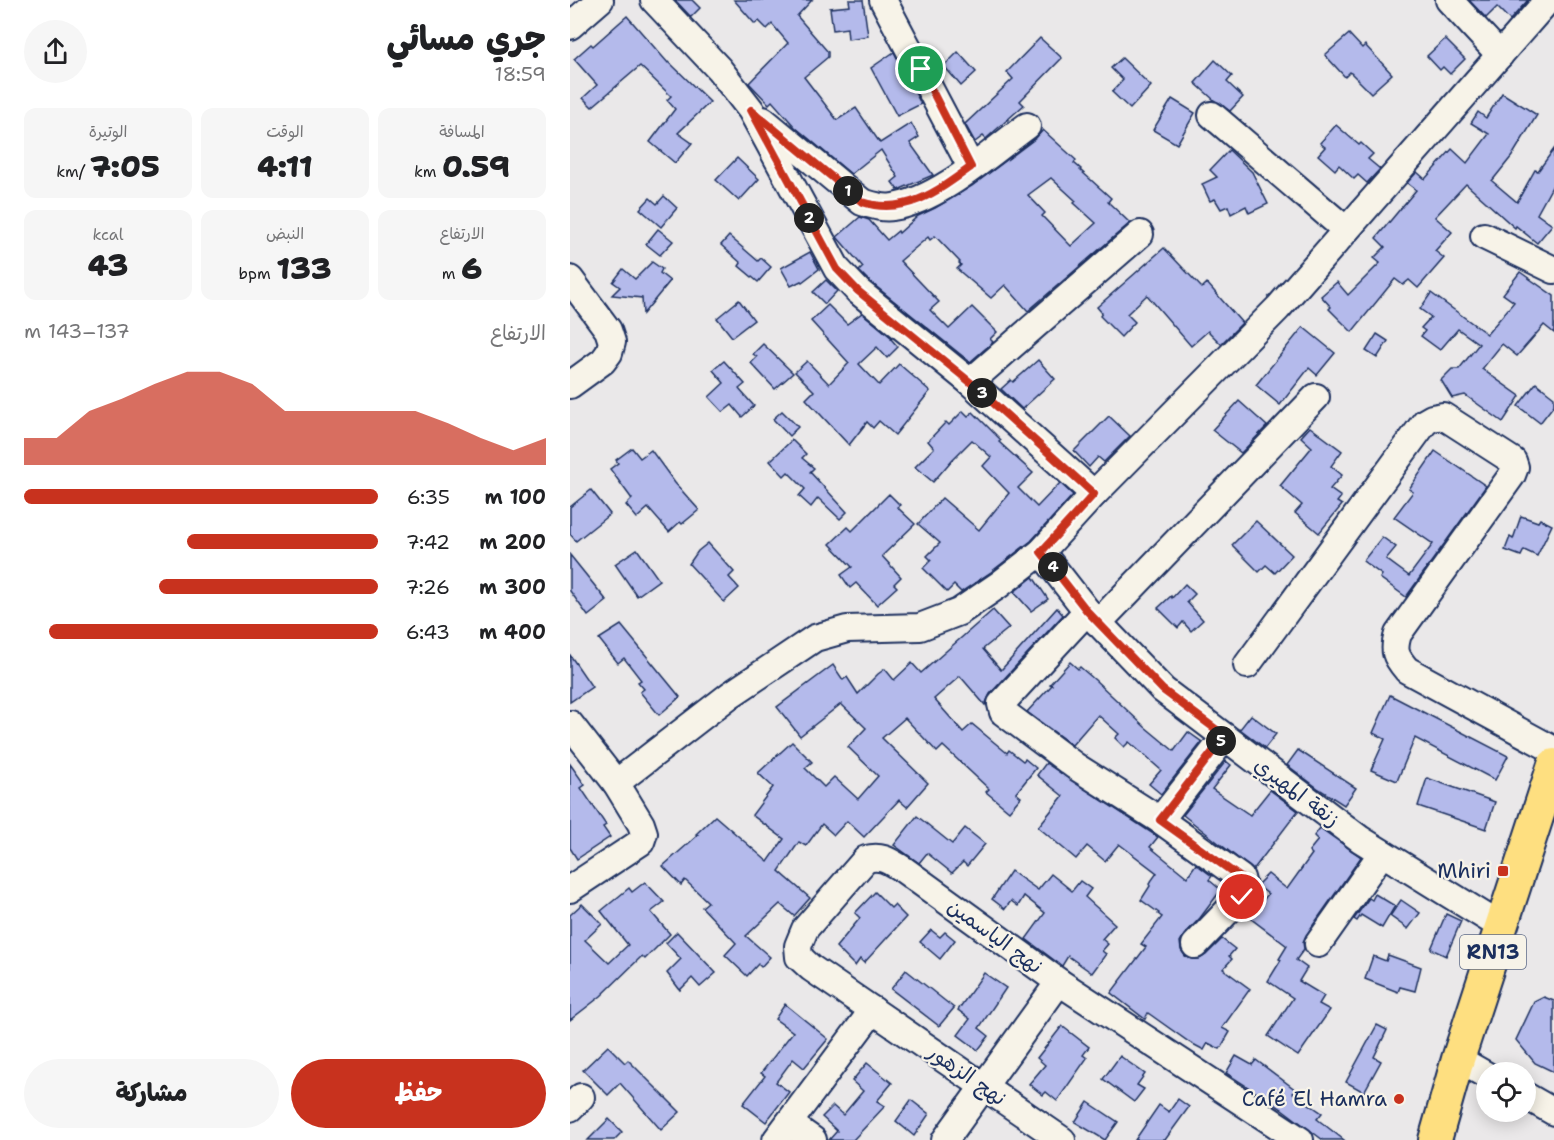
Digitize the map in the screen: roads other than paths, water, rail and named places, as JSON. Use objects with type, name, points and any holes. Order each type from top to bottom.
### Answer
[{"type":"main road","name":"RN13","points":[[1435,1140],[1458,1059],[1554,765]]},
{"type":"street","points":[[570,26],[600,0]]},
{"type":"street","points":[[654,0],[719,69],[751,110],[837,269],[858,291],[970,382],[1094,494]]},
{"type":"street","points":[[883,0],[971,167]]},
{"type":"street","points":[[1449,0],[1500,54]]},
{"type":"street","points":[[616,783],[730,695],[815,638],[847,628],[920,627],[959,612],[1041,552],[1094,494],[1278,308],[1548,0]]},
{"type":"street","points":[[751,110],[862,202],[875,206],[893,207],[917,200],[941,189],[1027,126]]},
{"type":"street","points":[[1212,115],[1347,230]]},
{"type":"street","points":[[970,382],[1140,234]]},
{"type":"street","points":[[1484,236],[1554,270]]},
{"type":"street","points":[[570,279],[608,330],[612,342],[609,353],[603,361],[570,385]]},
{"type":"street","points":[[1195,945],[1242,897],[1243,883],[1230,869],[1160,820],[1074,766],[1003,712],[1001,704],[1093,617],[1316,396]]},
{"type":"street","points":[[1248,665],[1425,422],[1443,416],[1512,461],[1515,467],[1512,476],[1398,634],[1394,648],[1398,660],[1407,670],[1554,750]]},
{"type":"street","name":"زنقة المهيري","points":[[1041,552],[1093,617],[1163,690],[1360,839],[1502,927]]},
{"type":"street","points":[[570,724],[616,783],[644,833],[641,842],[570,889]]},
{"type":"street","points":[[1160,820],[1225,736]]},
{"type":"street","points":[[1318,944],[1382,853]]},
{"type":"street","name":"نهج الياسمين","points":[[873,1010],[811,968],[800,957],[798,946],[805,929],[866,859],[876,856],[886,858],[904,870],[1059,982],[1286,1136]]},
{"type":"street","points":[[945,1140],[1059,982]]},
{"type":"street","points":[[813,1140],[783,1131],[873,1010]]},
{"type":"street","name":"نهج الزهور","points":[[873,1010],[1062,1140]]},
{"type":"street","points":[[1458,1059],[1476,1069]]},
{"type":"street","points":[[1536,1102],[1554,1112]]},
{"type":"place","name":"Mhiri","points":[[1503,871]]},
{"type":"place","name":"Café El Hamra","points":[[1399,1099]]}]
